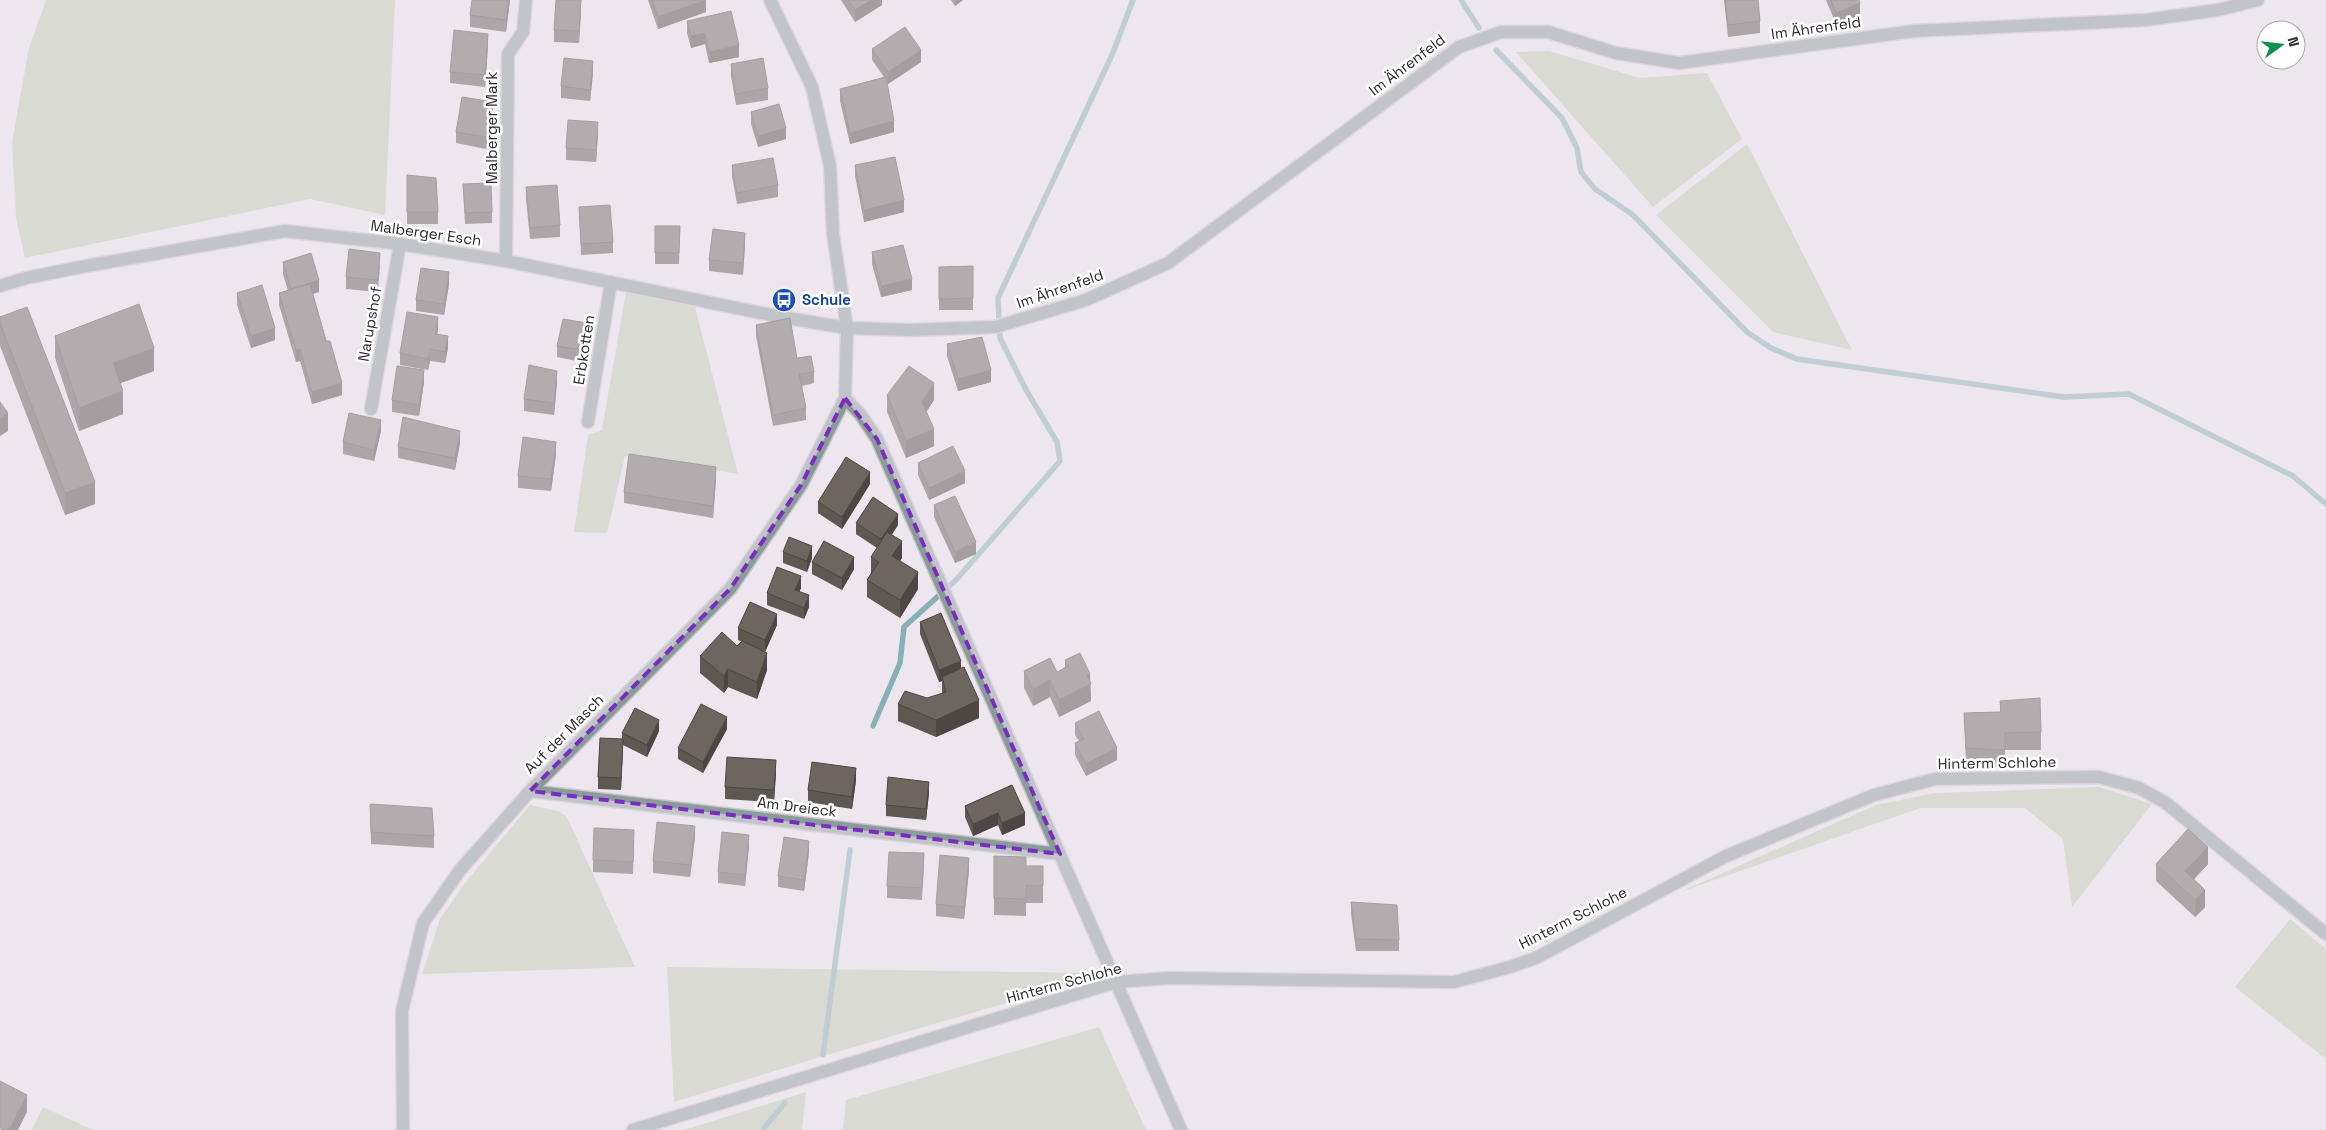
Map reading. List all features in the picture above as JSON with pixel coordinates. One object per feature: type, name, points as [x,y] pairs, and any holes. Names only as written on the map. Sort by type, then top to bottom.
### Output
[{"type":"street","name":"Malberger Mark","points":[[506,261],[508,54],[523,32],[526,0]]},
{"type":"street","points":[[770,0],[812,88],[830,166],[833,234],[847,328],[845,398],[861,415],[877,439],[1181,1130]]},
{"type":"street","name":"Im Ährenfeld","points":[[847,328],[910,330],[995,327],[1086,300],[1168,263],[1459,47],[1501,32],[1548,32],[1616,53],[1679,62],[1914,31],[2145,20],[2218,10],[2258,0]]},
{"type":"street","name":"Malberger Esch","points":[[0,286],[26,278],[86,266],[284,231],[400,244],[506,261],[781,317],[847,328]]},
{"type":"street","name":"Narupshof","points":[[371,409],[400,244]]},
{"type":"street","name":"Erbkotten","points":[[588,422],[611,282]]},
{"type":"street","name":"Auf der Masch","points":[[403,1130],[402,1011],[423,923],[460,870],[530,792],[730,589],[801,485],[845,398]]},
{"type":"street","name":"Hinterm Schlohe","points":[[633,1130],[1116,982],[1170,978],[1454,982],[1510,967],[1536,958],[1726,856],[1874,795],[1935,779],[2099,777],[2139,788],[2166,803],[2326,934]]},
{"type":"street","name":"Am Dreieck","points":[[530,792],[1060,854]]},
{"type":"highlighted area","points":[[845,398],[877,439],[1060,854],[530,791],[730,589],[801,485]]},
{"type":"green space","points":[[46,0],[395,0],[385,215],[310,199],[25,258],[16,218],[12,142],[29,48]]},
{"type":"green space","points":[[1549,51],[1640,78],[1707,73],[1742,139],[1653,207],[1516,52]]},
{"type":"green space","points":[[1747,144],[1852,350],[1773,332],[1656,215]]},
{"type":"green space","points":[[626,291],[695,307],[738,474],[625,456],[607,533],[574,532],[588,435],[602,430]]},
{"type":"green space","points":[[2099,787],[2152,804],[2072,907],[2063,839],[2025,808],[1920,808],[1680,892],[1876,805],[1935,793]]},
{"type":"green space","points":[[530,805],[558,811],[567,817],[635,967],[422,974],[440,919],[465,883]]},
{"type":"green space","points":[[2290,919],[2326,949],[2326,1059],[2235,987]]},
{"type":"green space","points":[[667,967],[1097,973],[1066,986],[830,1054],[674,1102]]},
{"type":"green space","points":[[1099,1027],[1146,1130],[843,1130],[846,1100]]},
{"type":"green space","points":[[806,1092],[802,1130],[684,1130]]},
{"type":"green space","points":[[43,1107],[93,1130],[32,1130]]},
{"type":"building","points":[[472,0],[509,0],[506,20],[470,15]]},
{"type":"building","points":[[556,0],[581,0],[579,31],[554,30]]},
{"type":"building","points":[[652,0],[706,0],[658,17]]},
{"type":"building","points":[[848,0],[871,0],[855,10]]},
{"type":"building","points":[[1725,0],[1758,0],[1760,21],[1728,25]]},
{"type":"building","points":[[1831,0],[1859,0],[1860,3],[1836,13]]},
{"type":"building","points":[[731,11],[739,45],[709,52],[705,33],[691,36],[687,21]]},
{"type":"building","points":[[905,27],[921,50],[888,72],[872,49]]},
{"type":"building","points":[[454,30],[488,34],[485,75],[450,72]]},
{"type":"building","points":[[564,58],[593,61],[590,90],[561,86]]},
{"type":"building","points":[[763,58],[768,88],[736,94],[731,64]]},
{"type":"building","points":[[886,77],[894,121],[850,133],[840,89]]},
{"type":"building","points":[[462,97],[493,102],[486,137],[456,132]]},
{"type":"building","points":[[779,104],[786,128],[758,136],[751,112]]},
{"type":"building","points":[[568,120],[598,122],[596,150],[566,148]]},
{"type":"building","points":[[895,157],[904,200],[864,210],[855,165]]},
{"type":"building","points":[[773,158],[778,185],[737,193],[732,165]]},
{"type":"building","points":[[407,175],[436,178],[438,212],[407,212]]},
{"type":"building","points":[[491,183],[492,212],[465,213],[463,184]]},
{"type":"building","points":[[557,185],[560,225],[530,228],[526,187]]},
{"type":"building","points":[[610,205],[613,242],[581,244],[579,207]]},
{"type":"building","points":[[655,226],[680,226],[679,253],[655,253]]},
{"type":"building","points":[[713,229],[745,233],[743,263],[709,260]]},
{"type":"building","points":[[903,245],[912,279],[881,286],[872,252]]},
{"type":"building","points":[[349,249],[380,253],[378,280],[346,277]]},
{"type":"building","points":[[311,253],[319,280],[291,289],[283,262]]},
{"type":"building","points":[[973,266],[973,298],[939,299],[939,267]]},
{"type":"building","points":[[421,268],[449,272],[444,304],[416,300]]},
{"type":"building","points":[[310,284],[326,341],[330,341],[342,383],[312,392],[300,349],[296,350],[279,293]]},
{"type":"building","points":[[262,285],[275,328],[251,336],[237,293]]},
{"type":"building","points":[[139,304],[154,348],[113,363],[123,391],[79,408],[55,336]]},
{"type":"building","points":[[27,307],[95,482],[65,493],[0,323],[0,317]]},
{"type":"building","points":[[407,312],[438,317],[435,334],[448,336],[445,352],[430,349],[428,359],[400,353]]},
{"type":"building","points":[[790,318],[797,358],[811,356],[814,372],[799,374],[806,408],[773,415],[756,325]]},
{"type":"building","points":[[563,319],[587,323],[582,350],[557,346]]},
{"type":"building","points":[[982,337],[991,370],[958,379],[947,344]]},
{"type":"building","points":[[529,365],[557,371],[554,403],[524,399]]},
{"type":"building","points":[[397,366],[424,370],[419,405],[392,400]]},
{"type":"building","points":[[909,366],[934,383],[922,402],[934,429],[906,441],[887,395]]},
{"type":"building","points":[[0,402],[8,413],[0,419]]},
{"type":"building","points":[[349,413],[381,420],[374,450],[343,442]]},
{"type":"building","points":[[403,417],[460,431],[455,458],[398,447]]},
{"type":"building","points":[[523,437],[556,442],[551,479],[518,476]]},
{"type":"building","points":[[953,446],[965,471],[929,488],[918,463]]},
{"type":"building","points":[[629,454],[716,467],[713,506],[624,492]]},
{"type":"building","points":[[846,457],[870,472],[842,517],[818,502]]},
{"type":"building","points":[[955,496],[976,542],[955,552],[934,505]]},
{"type":"building","points":[[873,497],[898,514],[881,539],[856,523]]},
{"type":"building","points":[[887,532],[902,541],[892,556],[918,572],[900,600],[867,580],[879,562],[871,557]]},
{"type":"building","points":[[789,537],[812,546],[807,561],[783,552]]},
{"type":"building","points":[[824,541],[854,557],[842,578],[812,562]]},
{"type":"building","points":[[777,567],[801,576],[795,590],[809,595],[804,608],[767,593]]},
{"type":"building","points":[[750,602],[777,614],[765,640],[738,628]]},
{"type":"building","points":[[941,613],[961,661],[939,670],[920,622]]},
{"type":"building","points":[[722,632],[737,646],[742,641],[767,653],[757,682],[728,669],[724,676],[700,656]]},
{"type":"building","points":[[1080,653],[1090,674],[1087,675],[1091,684],[1059,700],[1050,680],[1033,689],[1024,671],[1050,658],[1057,672],[1068,666],[1065,660]]},
{"type":"building","points":[[964,667],[979,700],[936,720],[898,704],[905,691],[927,698],[946,692],[942,677]]},
{"type":"building","points":[[2040,698],[2041,732],[2005,733],[2005,750],[1966,748],[1964,713],[2001,712],[2000,701]]},
{"type":"building","points":[[701,704],[727,717],[703,762],[678,748]]},
{"type":"building","points":[[635,708],[659,720],[647,745],[622,733]]},
{"type":"building","points":[[1099,711],[1117,748],[1086,764],[1075,743],[1084,739],[1075,723]]},
{"type":"building","points":[[600,738],[623,739],[621,778],[598,777]]},
{"type":"building","points":[[727,757],[776,760],[774,790],[725,787]]},
{"type":"building","points":[[812,762],[856,768],[852,797],[808,790]]},
{"type":"building","points":[[888,777],[929,782],[926,809],[886,805]]},
{"type":"building","points":[[1012,785],[1025,813],[1002,823],[998,813],[973,824],[965,806]]},
{"type":"building","points":[[370,804],[432,808],[434,836],[371,832]]},
{"type":"building","points":[[657,822],[695,826],[690,865],[653,861]]},
{"type":"building","points":[[594,828],[634,830],[633,862],[593,860]]},
{"type":"building","points":[[2188,829],[2208,847],[2185,871],[2205,890],[2195,900],[2156,864]]},
{"type":"building","points":[[722,832],[749,835],[745,875],[718,872]]},
{"type":"building","points":[[784,837],[809,841],[804,880],[778,876]]},
{"type":"building","points":[[889,852],[924,853],[922,888],[887,886]]},
{"type":"building","points":[[940,855],[969,858],[964,907],[936,904]]},
{"type":"building","points":[[994,856],[1026,857],[1026,866],[1043,866],[1043,886],[1026,885],[1026,899],[994,898]]},
{"type":"building","points":[[1351,902],[1397,905],[1399,940],[1356,939]]},
{"type":"building","points":[[0,1081],[27,1095],[9,1130],[0,1128]]},
{"type":"waterway","points":[[873,726],[900,663],[904,627],[956,580],[1060,461],[1057,442],[1025,388],[1000,338],[998,298],[1112,55],[1133,0]]},
{"type":"waterway","points":[[1461,0],[1479,28]]},
{"type":"waterway","points":[[1496,50],[1562,118],[1577,148],[1581,172],[1595,189],[1633,215],[1747,332],[1771,348],[1797,359],[2064,397],[2129,394],[2293,476],[2326,504]]},
{"type":"waterway","points":[[823,1055],[850,850]]},
{"type":"waterway","points":[[764,1128],[785,1103]]},
{"type":"place","name":"Schule","points":[[784,300]]}]
